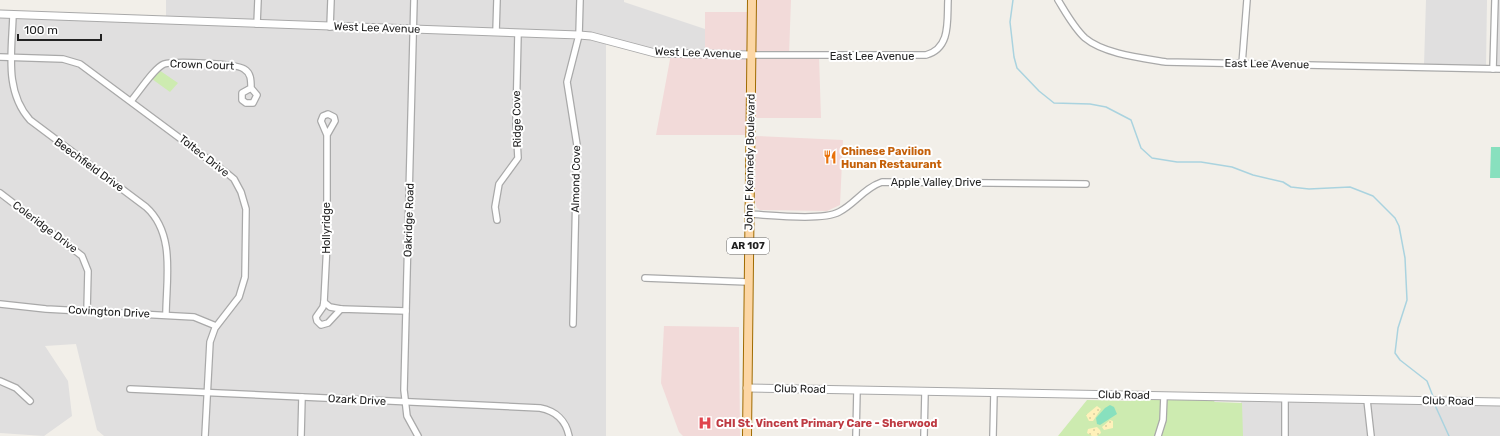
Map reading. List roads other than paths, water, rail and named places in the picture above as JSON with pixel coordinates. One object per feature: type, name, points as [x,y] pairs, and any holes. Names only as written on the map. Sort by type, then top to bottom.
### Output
[{"type":"main road","name":"AR 107","points":[[751,55],[752,0]]},
{"type":"main road","name":"John F Kennedy Boulevard","points":[[747,436],[751,55]]},
{"type":"street","points":[[257,24],[258,0]]},
{"type":"street","points":[[330,27],[331,0]]},
{"type":"street","name":"Oakridge Road","points":[[414,0],[405,402],[409,421],[418,436]]},
{"type":"street","points":[[496,32],[497,0]]},
{"type":"street","name":"Almond Cove","points":[[573,324],[577,145],[567,82],[579,35],[580,0]]},
{"type":"street","name":"East Lee Avenue","points":[[751,55],[926,56],[938,50],[946,37],[948,0]]},
{"type":"street","name":"East Lee Avenue","points":[[1058,0],[1081,34],[1092,43],[1103,48],[1166,62],[1500,69]]},
{"type":"street","points":[[1242,64],[1247,0]]},
{"type":"street","points":[[1493,69],[1495,0]]},
{"type":"street","name":"West Lee Avenue","points":[[0,14],[518,34],[579,35],[591,36],[655,53],[751,55]]},
{"type":"street","name":"Beechfield Drive","points":[[13,15],[11,75],[13,90],[19,106],[30,120],[146,208],[159,222],[167,245],[166,315]]},
{"type":"street","name":"Ridge Cove","points":[[497,220],[496,207],[498,184],[518,158],[516,122],[518,34]]},
{"type":"street","name":"Toltec Drive","points":[[0,57],[72,61],[86,68],[234,179],[241,192],[246,209],[244,282],[237,301],[216,326],[209,350],[205,436]]},
{"type":"street","name":"Crown Court","points":[[131,101],[160,66],[168,63],[212,64],[240,67],[250,75],[251,88]]},
{"type":"street","name":"Hollyridge","points":[[327,135],[327,243],[324,302],[323,307],[316,316],[317,321],[321,325],[328,323],[341,309]]},
{"type":"street","name":"Apple Valley Drive","points":[[749,214],[832,215],[849,206],[868,188],[882,182],[1086,184]]},
{"type":"street","name":"Coleridge Drive","points":[[0,193],[82,256],[88,271],[87,311]]},
{"type":"street","points":[[645,278],[748,282]]},
{"type":"street","points":[[324,302],[330,307],[341,309],[406,310]]},
{"type":"street","name":"Covington Drive","points":[[0,304],[46,309],[194,317],[216,326]]},
{"type":"street","points":[[0,381],[16,388],[30,401]]},
{"type":"street","name":"Club Road","points":[[747,388],[1500,402]]},
{"type":"street","name":"Ozark Drive","points":[[130,389],[546,409],[557,415],[563,421],[569,436]]},
{"type":"street","points":[[856,436],[857,390]]},
{"type":"street","points":[[924,436],[925,392]]},
{"type":"street","points":[[993,436],[994,393]]},
{"type":"street","points":[[1158,436],[1163,420],[1164,396]]},
{"type":"street","points":[[301,436],[302,397]]},
{"type":"street","points":[[1285,399],[1285,436]]},
{"type":"street","points":[[1367,400],[1371,436]]},
{"type":"waterway","points":[[1013,0],[1010,22],[1014,57],[1017,68],[1039,91],[1054,103],[1090,104],[1106,107],[1131,120],[1141,148],[1152,158],[1177,162],[1201,162],[1232,167],[1253,175],[1283,182],[1291,187],[1309,189],[1350,187],[1373,196],[1395,218],[1399,226],[1405,258],[1407,300],[1398,328],[1395,353],[1400,360],[1427,381],[1434,399]]},
{"type":"waterway","points":[[1434,403],[1449,436]]},
{"type":"place","name":"Chinese Pavilion Hunan Restaurant","points":[[830,157]]},
{"type":"place","name":"CHI St. Vincent Primary Care - Sherwood","points":[[705,423]]}]
